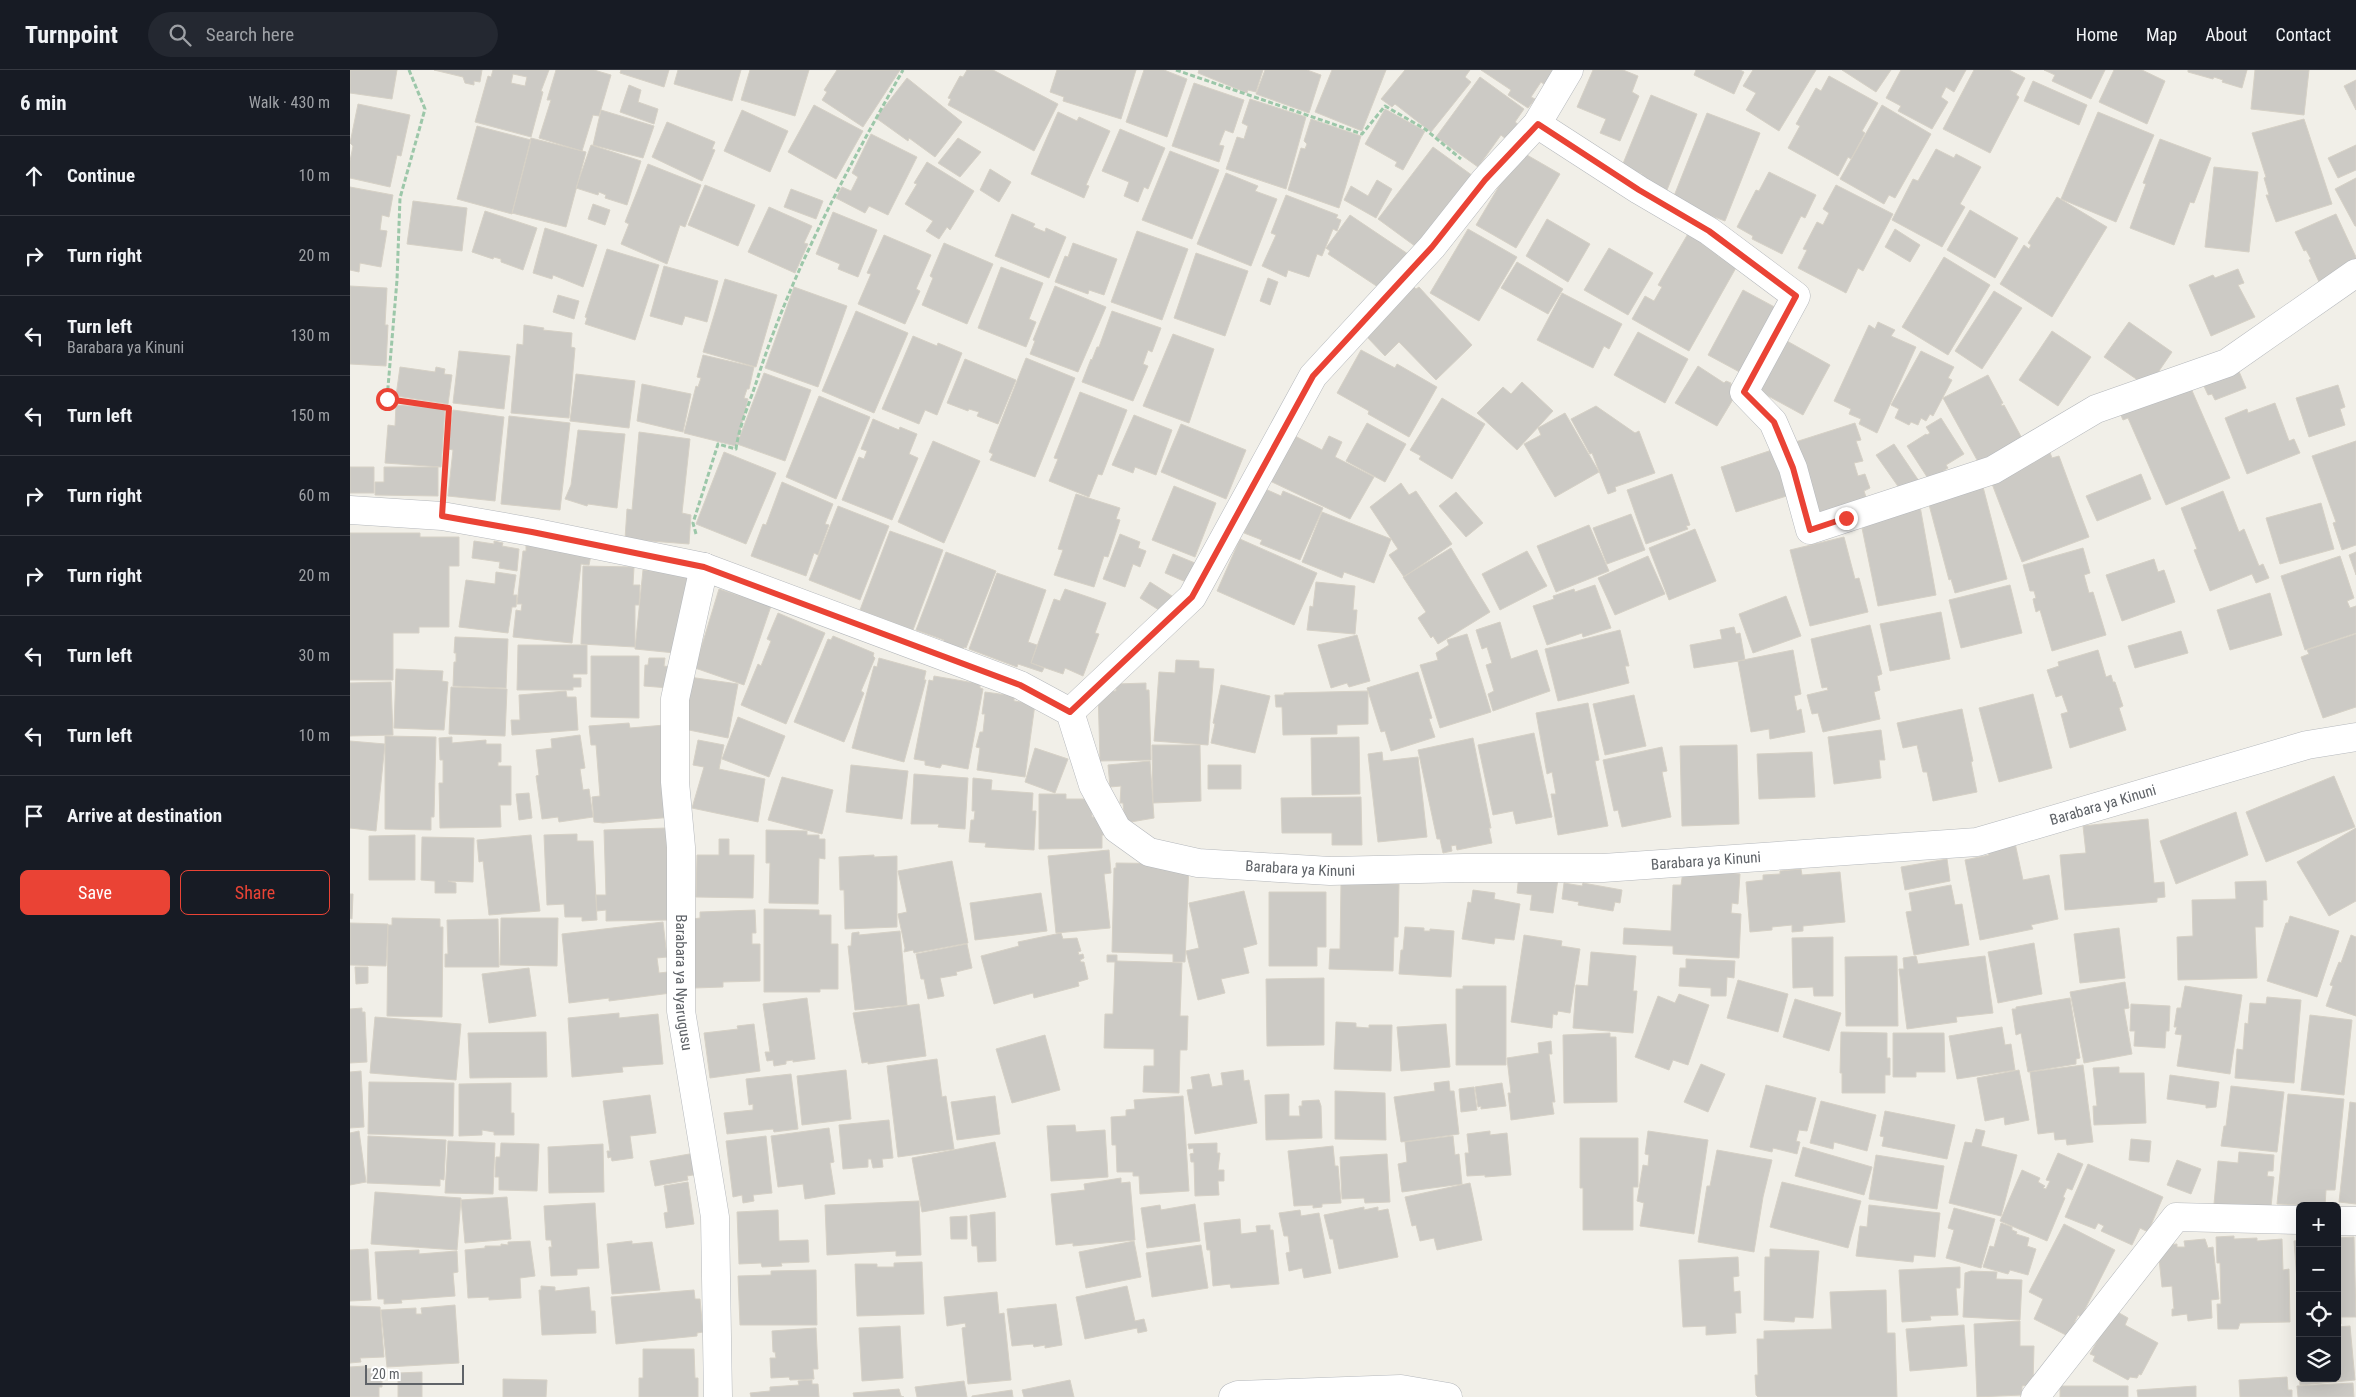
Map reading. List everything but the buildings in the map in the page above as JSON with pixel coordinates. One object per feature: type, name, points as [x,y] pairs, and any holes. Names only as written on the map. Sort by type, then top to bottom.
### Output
[{"type":"street","points":[[350,510],[442,516],[704,567],[1020,685],[1070,712],[1192,597],[1313,376],[1432,247],[1485,180],[1538,124],[1569,70]]},
{"type":"street","points":[[1538,124],[1639,190],[1709,231],[1796,296],[1744,392],[1774,422],[1793,468],[1810,530],[1993,470],[2096,409],[2227,363],[2356,273]]},
{"type":"street","name":"Barabara ya Nyarugusu","points":[[704,567],[675,699],[675,782],[682,847],[682,1011],[715,1217],[718,1397]]},
{"type":"street","name":"Barabara ya Kinuni","points":[[1070,712],[1093,785],[1117,829],[1149,852],[1198,863],[1330,872],[1464,868],[1603,868],[1977,842],[2308,745],[2356,737]]},
{"type":"street","points":[[2035,1397],[2176,1217],[2296,1220]]},
{"type":"street","points":[[2341,1221],[2356,1221]]},
{"type":"street","points":[[1233,1397],[1238,1395],[1401,1389],[1448,1397]]},
{"type":"path","points":[[410,70],[425,109],[400,198],[397,280],[387,399],[449,408],[442,516]]},
{"type":"path","points":[[704,567],[694,523],[718,444],[736,449],[768,345],[813,237],[866,134],[903,70]]},
{"type":"path","points":[[1176,70],[1362,134],[1385,106],[1425,130],[1485,180]]},
{"type":"route","points":[[387,399],[449,408],[442,516],[704,567],[1020,685],[1070,712],[1192,597],[1313,376],[1432,247],[1485,180],[1538,124],[1639,190],[1709,231],[1796,296],[1744,392],[1774,422],[1793,468],[1810,530],[1846,518]]}]
